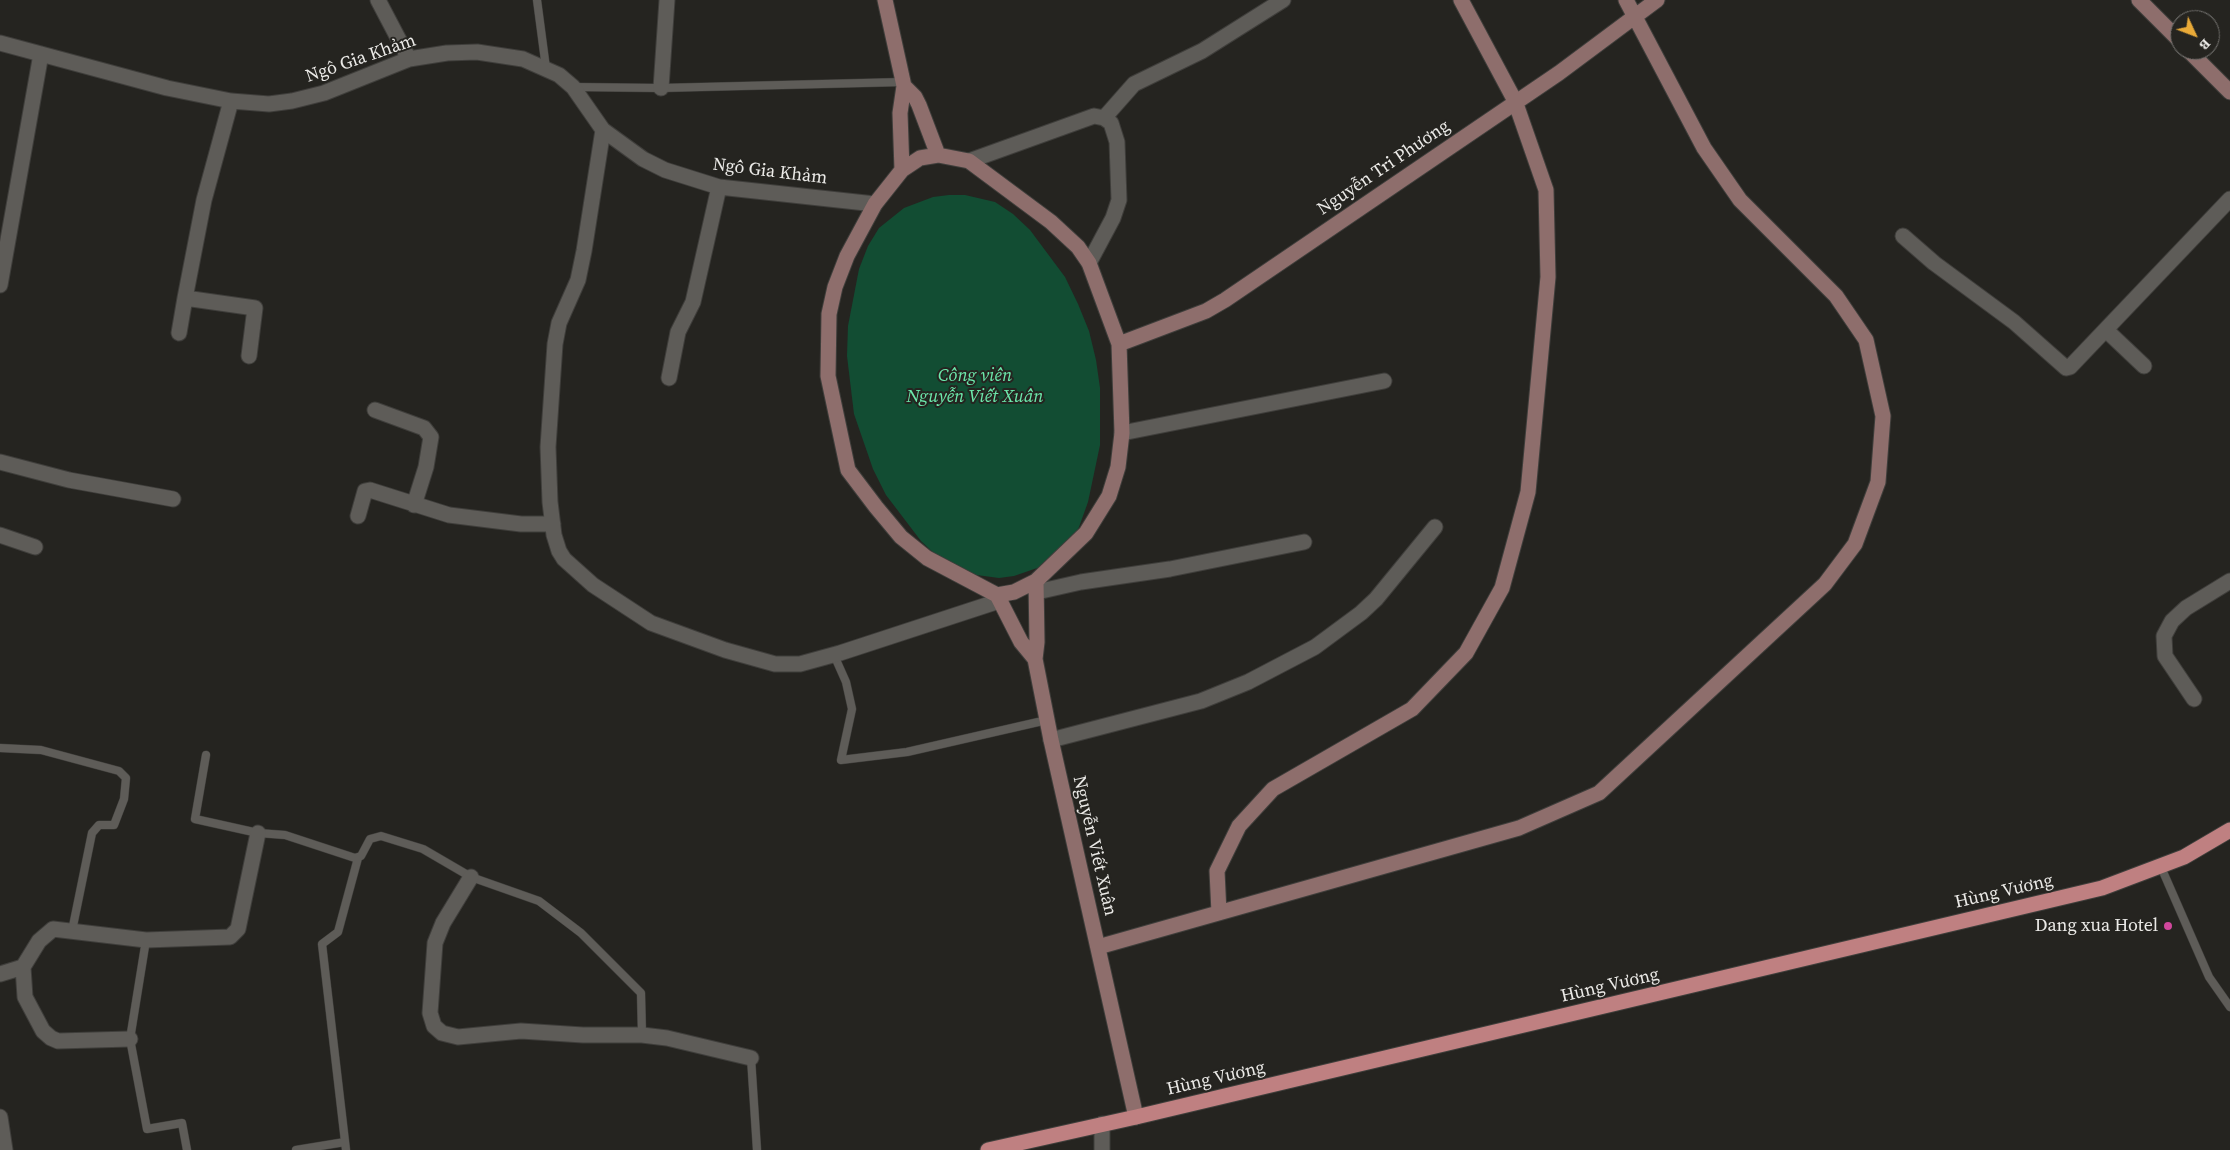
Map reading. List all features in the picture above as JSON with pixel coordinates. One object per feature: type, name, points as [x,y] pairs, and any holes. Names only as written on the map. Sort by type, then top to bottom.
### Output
[{"type":"main road","name":"Hùng Vương","points":[[988,1150],[1136,1117],[2102,888],[2184,857],[2230,830]]},
{"type":"street","points":[[378,0],[409,60]]},
{"type":"street","points":[[661,88],[667,0]]},
{"type":"street","points":[[885,0],[904,84],[900,108],[902,170]]},
{"type":"street","points":[[1104,118],[1134,84],[1202,51],[1283,0]]},
{"type":"street","points":[[1219,913],[1217,871],[1238,826],[1273,789],[1412,709],[1466,653],[1502,588],[1528,492],[1548,278],[1546,190],[1515,101],[1461,0]]},
{"type":"street","points":[[1098,947],[1519,828],[1598,793],[1824,584],[1855,544],[1878,482],[1883,416],[1866,340],[1836,296],[1740,200],[1704,148],[1626,0]]},
{"type":"street","name":"Nguyễn Tri Phương","points":[[1119,344],[1206,311],[1225,300],[1515,101],[1559,73],[1657,0]]},
{"type":"street","points":[[2139,0],[2170,32]]},
{"type":"street","name":"Ngô Gia Khảm","points":[[0,42],[167,88],[231,100],[269,104],[292,101],[324,93],[409,60],[446,53],[477,52],[523,58],[546,68],[573,86],[603,130],[643,159],[693,180],[719,187],[875,204]]},
{"type":"street","points":[[0,285],[41,54]]},
{"type":"street","points":[[2198,60],[2230,92]]},
{"type":"street","points":[[904,84],[915,97],[938,155]]},
{"type":"street","points":[[179,333],[204,200],[231,100]]},
{"type":"street","points":[[969,161],[1094,116],[1104,118],[1111,123],[1117,142],[1119,200],[1113,218],[1089,263]]},
{"type":"street","points":[[603,130],[578,280],[559,323],[555,344],[548,447],[553,524],[559,551],[574,570],[625,607],[651,623],[726,650],[776,664],[800,664],[834,655],[1036,586],[1081,582],[1170,569],[1304,542]]},
{"type":"street","points":[[1034,659],[1021,642],[998,598],[927,558],[901,537],[848,470],[828,376],[829,314],[836,286],[847,256],[875,204],[902,170],[920,158],[938,155],[969,161],[1051,222],[1078,247],[1089,263],[1119,344],[1122,433],[1118,467],[1109,496],[1086,533],[1036,586]]},
{"type":"street","points":[[669,378],[678,332],[693,302],[719,187]]},
{"type":"street","points":[[1903,236],[1950,275],[2014,322],[2066,368],[2070,367],[2106,330],[2230,199]]},
{"type":"street","points":[[185,298],[255,308],[249,356]]},
{"type":"street","points":[[2106,330],[2144,366]]},
{"type":"street","points":[[1122,433],[1384,381]]},
{"type":"street","points":[[375,410],[424,428],[431,437],[426,467],[414,505]]},
{"type":"street","points":[[0,462],[69,480],[173,499]]},
{"type":"street","points":[[358,516],[367,490],[449,515],[522,524],[553,524]]},
{"type":"street","points":[[1051,740],[1201,701],[1248,682],[1314,647],[1361,613],[1376,599],[1435,527]]},
{"type":"street","points":[[0,535],[35,547]]},
{"type":"street","points":[[2194,699],[2165,656],[2164,636],[2172,622],[2186,608],[2230,581]]},
{"type":"street","name":"Nguyễn Viết Xuân","points":[[1036,586],[1037,642],[1034,659],[1136,1117]]},
{"type":"street","points":[[0,974],[23,967],[46,934],[53,929],[146,940],[230,938],[238,929],[258,833]]},
{"type":"street","points":[[471,877],[443,923],[435,943],[430,1013],[434,1026],[442,1033],[458,1037],[520,1030],[582,1035],[642,1035],[667,1038],[751,1058]]},
{"type":"street","points":[[23,967],[25,997],[43,1031],[51,1038],[58,1041],[130,1039]]},
{"type":"street","points":[[0,1117],[5,1150]]},
{"type":"street","points":[[1102,1124],[1102,1150]]},
{"type":"lane","points":[[537,0],[546,68]]},
{"type":"lane","points":[[573,86],[661,88],[904,84]]},
{"type":"lane","points":[[834,655],[846,682],[852,709],[841,760],[907,752],[1047,720]]},
{"type":"lane","points":[[0,748],[41,750],[119,771],[126,778],[124,799],[114,825],[99,825],[92,833],[72,931]]},
{"type":"lane","points":[[206,755],[195,818],[258,833],[285,835],[358,858]]},
{"type":"lane","points":[[296,1150],[345,1146],[322,944],[338,932],[358,858],[370,839],[380,836],[423,849],[471,877],[539,901],[581,933],[641,993],[642,1035]]},
{"type":"lane","points":[[2161,867],[2209,977],[2230,1007]]},
{"type":"lane","points":[[146,940],[130,1039],[147,1129],[182,1123],[187,1150]]},
{"type":"lane","points":[[751,1058],[757,1150]]},
{"type":"green space","name":"Công viên Nguyễn Viết Xuân","points":[[965,195],[995,202],[1013,214],[1030,230],[1065,277],[1089,331],[1096,360],[1100,388],[1100,445],[1088,502],[1079,527],[1071,541],[1051,560],[1040,567],[1014,576],[999,578],[969,574],[939,558],[921,541],[886,495],[873,469],[854,414],[847,356],[848,326],[859,269],[868,246],[879,228],[904,208],[933,197]]},
{"type":"place","name":"Dang xua Hotel","points":[[2168,926]]}]
